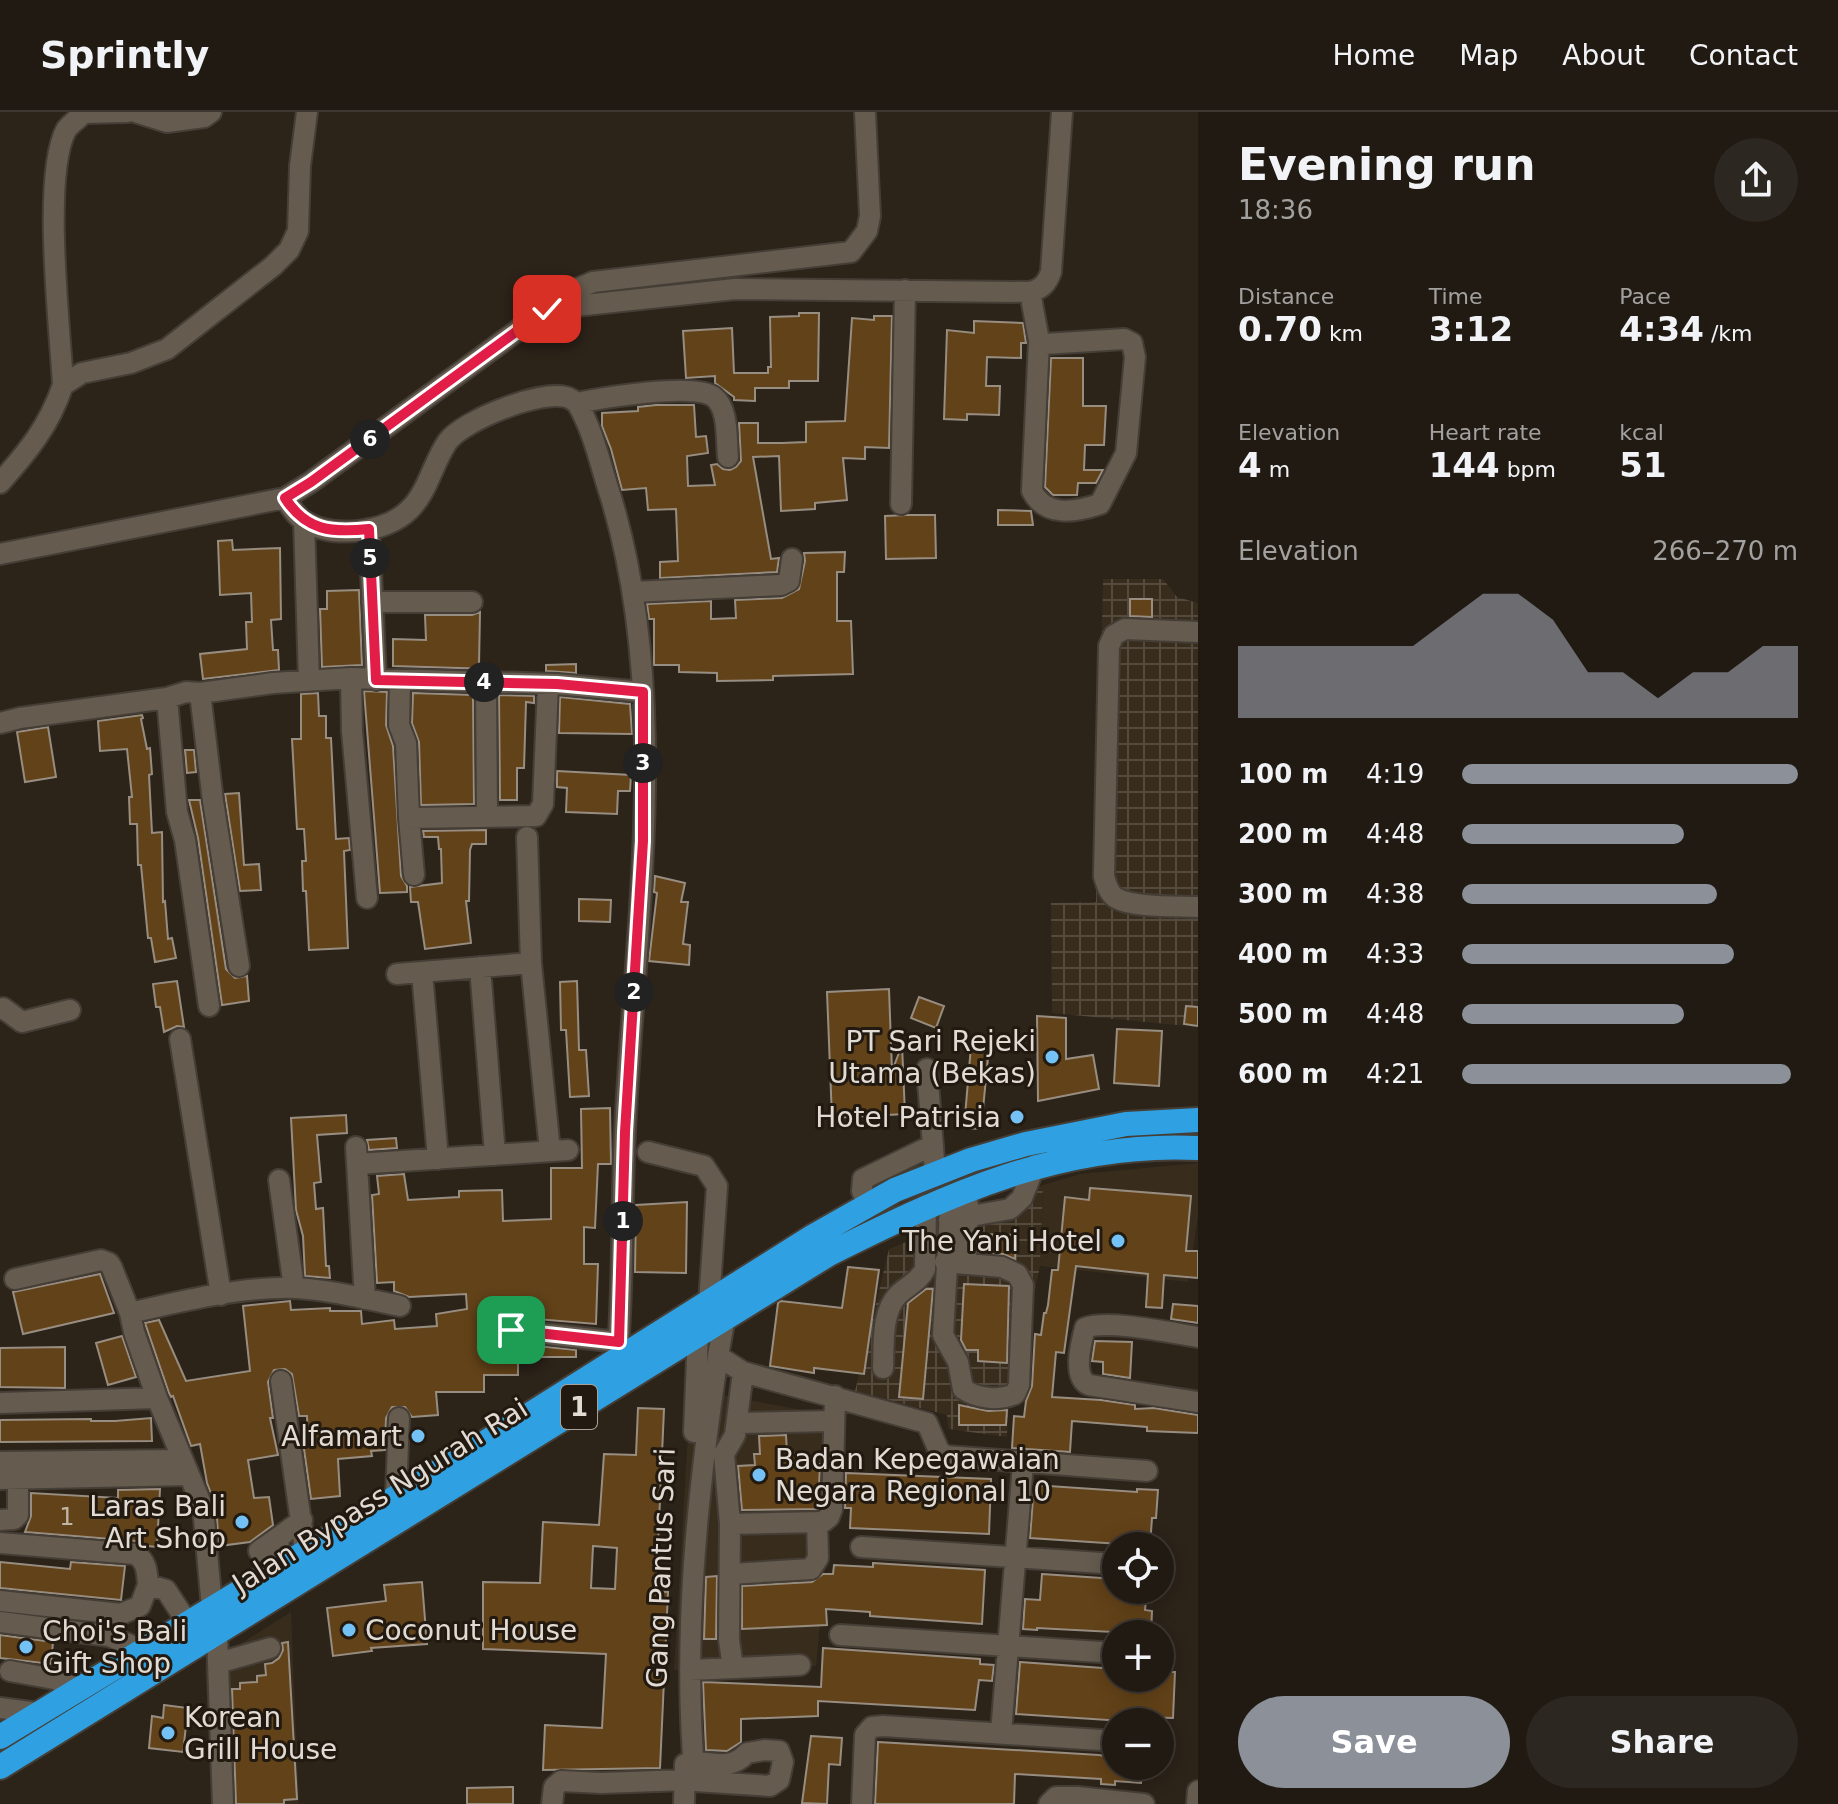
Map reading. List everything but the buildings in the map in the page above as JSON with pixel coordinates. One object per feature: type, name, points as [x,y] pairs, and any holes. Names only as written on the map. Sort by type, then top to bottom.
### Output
[{"type":"highway","name":"Jalan Bypass Ngurah Rai","points":[[0,1737],[212,1608],[268,1559],[305,1550],[396,1495],[459,1470],[698,1334],[717,1310],[812,1237],[895,1190],[935,1173],[1026,1144],[1126,1124],[1198,1120]]},
{"type":"highway","name":"Jalan Bypass Ngurah Rai","points":[[0,1767],[217,1634],[459,1470],[618,1351],[717,1310],[926,1205],[958,1206],[1035,1165],[1127,1150],[1198,1148]]},
{"type":"street","points":[[0,483],[34,444],[54,413],[63,385],[54,226],[57,163],[67,129],[84,113],[128,112]]},
{"type":"street","points":[[135,112],[167,122],[204,117],[211,112]]},
{"type":"street","points":[[63,385],[82,373],[131,363],[167,349],[289,250],[298,231],[300,166],[307,112]]},
{"type":"street","points":[[0,554],[285,498],[570,292],[593,282],[851,252],[867,231],[870,216],[865,112]]},
{"type":"street","points":[[547,309],[735,289],[1030,292],[1044,285],[1051,272],[1062,112]]},
{"type":"street","points":[[901,504],[905,290]]},
{"type":"street","points":[[1030,292],[1039,341],[1032,491],[1036,500],[1049,507],[1065,512],[1079,511],[1100,504],[1126,453],[1135,357],[1132,343],[1124,339],[1044,344],[1039,341]]},
{"type":"street","points":[[577,403],[617,396],[701,391],[714,397],[723,410],[728,457]]},
{"type":"street","points":[[285,498],[304,521],[331,529],[369,529],[391,522],[418,500],[450,438],[470,423],[527,401],[567,397],[577,403],[621,527],[633,592],[643,692],[643,841],[625,1132],[618,1351],[511,1330]]},
{"type":"street","points":[[304,521],[309,680]]},
{"type":"street","points":[[369,529],[376,680]]},
{"type":"street","points":[[633,592],[781,585],[789,581],[792,559]]},
{"type":"street","points":[[372,602],[472,602]]},
{"type":"street","points":[[1198,632],[1125,629],[1114,635],[1109,646],[1104,876],[1115,898],[1133,903],[1198,907]]},
{"type":"street","points":[[0,723],[167,698],[186,692],[309,680],[351,678],[548,684],[643,692]]},
{"type":"street","points":[[351,678],[352,731],[367,898]]},
{"type":"street","points":[[400,680],[399,725],[406,743],[414,875]]},
{"type":"street","points":[[486,682],[487,817]]},
{"type":"street","points":[[409,818],[536,816],[543,804],[548,684]]},
{"type":"street","points":[[200,693],[213,801],[239,966]]},
{"type":"street","points":[[167,698],[178,816],[185,840],[209,1006]]},
{"type":"street","points":[[365,1299],[356,1155],[438,1159],[559,1150],[531,963],[527,837]]},
{"type":"street","points":[[397,974],[531,963]]},
{"type":"street","points":[[480,967],[495,1155]]},
{"type":"street","points":[[422,972],[438,1159]]},
{"type":"street","points":[[0,1009],[22,1022],[70,1010]]},
{"type":"street","points":[[180,1039],[221,1295]]},
{"type":"street","points":[[927,1069],[935,1173]]},
{"type":"street","points":[[869,1205],[862,1191],[863,1179],[933,1145]]},
{"type":"street","points":[[552,1804],[554,1787],[561,1781],[602,1783],[690,1771],[690,1631],[699,1513],[718,1356],[717,1186],[704,1166],[648,1152]]},
{"type":"street","points":[[279,1180],[294,1288]]},
{"type":"street","points":[[883,1368],[889,1310],[894,1299],[920,1278],[925,1269],[926,1205]]},
{"type":"street","points":[[956,1263],[1002,1267],[1017,1274],[1023,1285],[1019,1385],[1015,1394],[1006,1398],[986,1398],[963,1389],[958,1362],[943,1335],[956,1263],[958,1206]]},
{"type":"street","points":[[15,1279],[105,1260],[112,1268],[157,1398],[203,1508],[212,1608]]},
{"type":"street","points":[[130,1313],[221,1295],[294,1288],[400,1306]]},
{"type":"street","points":[[1198,1337],[1119,1326],[1090,1326],[1085,1328],[1079,1376],[1089,1385],[1198,1402]]},
{"type":"street","name":"Gang Pantus Sari","points":[[684,1804],[690,1771],[682,1611],[698,1334]]},
{"type":"street","points":[[718,1356],[743,1372],[927,1423],[939,1451],[946,1456],[1147,1471]]},
{"type":"street","points":[[733,1668],[729,1640],[730,1524],[724,1454],[735,1435],[743,1372]]},
{"type":"street","points":[[281,1381],[305,1550]]},
{"type":"street","points":[[730,1524],[823,1522],[829,1517],[832,1509],[835,1396]]},
{"type":"street","points":[[0,1403],[157,1398]]},
{"type":"street","points":[[396,1495],[399,1418]]},
{"type":"street","points":[[737,1423],[832,1421]]},
{"type":"street","points":[[0,1462],[185,1468]]},
{"type":"street","points":[[1001,1733],[1023,1464]]},
{"type":"street","points":[[0,1520],[14,1519],[18,1515],[9,1479],[185,1468]]},
{"type":"street","points":[[268,1559],[279,1537],[302,1520]]},
{"type":"street","points":[[730,1574],[811,1569],[818,1558],[817,1522]]},
{"type":"street","points":[[0,1543],[135,1554],[142,1558],[148,1585],[140,1606],[121,1614],[0,1601]]},
{"type":"street","points":[[861,1547],[1102,1563]]},
{"type":"street","points":[[148,1585],[166,1590],[187,1622]]},
{"type":"street","points":[[0,1622],[109,1636],[142,1650]]},
{"type":"street","points":[[217,1634],[223,1804]]},
{"type":"street","points":[[840,1635],[1102,1652]]},
{"type":"street","points":[[218,1663],[270,1648]]},
{"type":"street","points":[[690,1670],[800,1665]]},
{"type":"street","points":[[10,1671],[54,1679],[79,1689]]},
{"type":"street","points":[[0,1708],[38,1713]]},
{"type":"street","points":[[862,1804],[865,1735],[872,1727],[1102,1740]]},
{"type":"street","points":[[1197,1804],[1198,1791]]},
{"type":"street","points":[[1049,1804],[1056,1797],[1077,1797],[1144,1804]]},
{"type":"shaded area","points":[[1103,579],[1163,579],[1177,597],[1198,603],[1198,1027],[1052,1013],[1051,903],[1096,902]]},
{"type":"shaded area","name":"The Yani Hotel","points":[[1198,1163],[1198,1216],[1188,1282],[1040,1266],[1043,1185],[1080,1174]]},
{"type":"shaded area","points":[[1043,1185],[1040,1266],[1008,1414],[1007,1437],[948,1429],[947,1415],[855,1391],[889,1249]]},
{"type":"shaded area","name":"Badan Kepegawaian Negara Regional 10","points":[[701,1391],[839,1417],[816,1666],[674,1670],[690,1400]]},
{"type":"shaded area","points":[[291,1612],[299,1804],[213,1804],[205,1666]]},
{"type":"place","name":"PT Sari Rejeki Utama (Bekas)","points":[[1052,1057]]},
{"type":"place","name":"Hotel Patrisia","points":[[1017,1117]]},
{"type":"place","name":"The Yani Hotel","points":[[1118,1241]]},
{"type":"place","name":"Alfamart","points":[[418,1436]]},
{"type":"place","name":"Badan Kepegawaian Negara Regional 10","points":[[759,1475]]},
{"type":"place","name":"Laras Bali Art Shop","points":[[242,1522]]},
{"type":"place","name":"Coconut House","points":[[349,1630]]},
{"type":"place","name":"Choi's Bali Gift Shop","points":[[26,1647]]},
{"type":"place","name":"Korean Grill House","points":[[168,1733]]},
{"type":"route","points":[[511,1330],[619,1342],[625,1132],[643,841],[643,692],[557,684],[376,680],[369,529],[348,531],[316,526],[304,521],[285,498],[547,309]]}]
